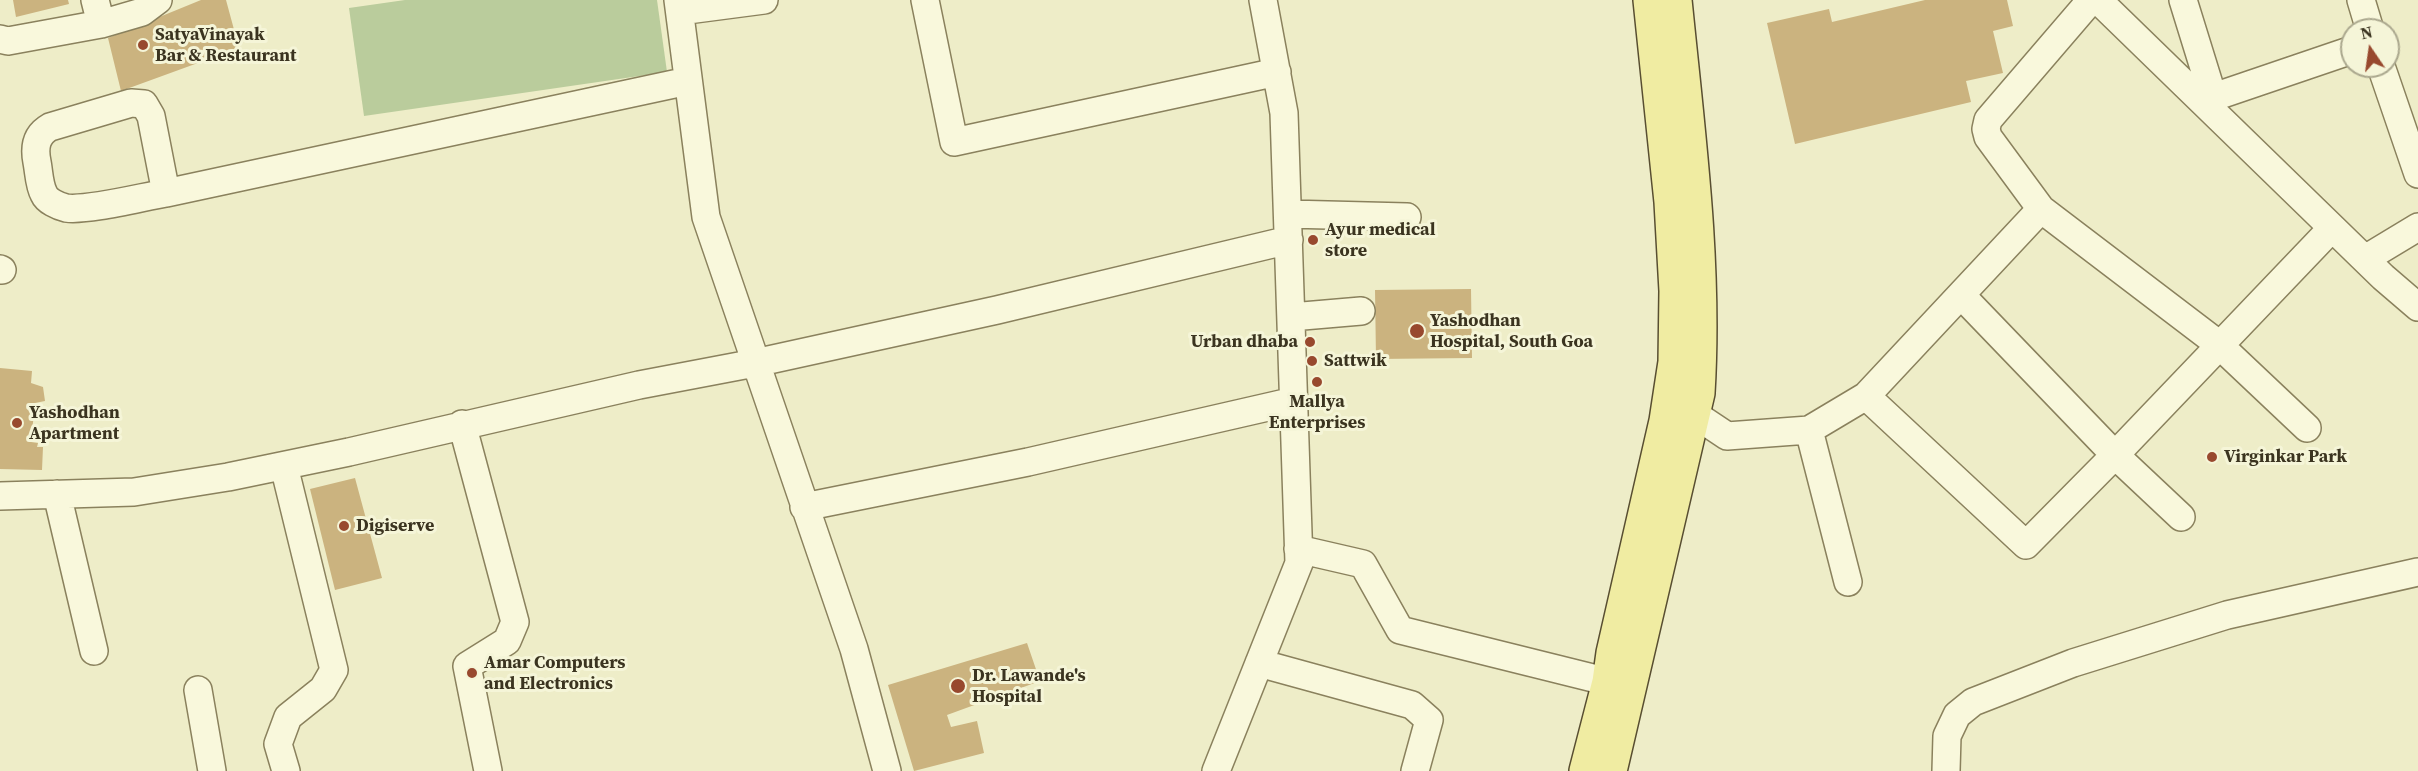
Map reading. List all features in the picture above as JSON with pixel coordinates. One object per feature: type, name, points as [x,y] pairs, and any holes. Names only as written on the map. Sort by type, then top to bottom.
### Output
[{"type":"main road","points":[[1586,771],[1609,682],[1613,653],[1666,421],[1675,362],[1676,291],[1671,202],[1650,0]]},
{"type":"main road","points":[[1610,771],[1698,393],[1701,341],[1697,217],[1675,0]]},
{"type":"street","points":[[0,39],[8,41],[98,12],[142,12],[158,0]]},
{"type":"street","points":[[764,0],[679,5],[706,216],[854,649],[886,771]]},
{"type":"street","points":[[925,0],[954,142],[1277,72]]},
{"type":"street","points":[[1216,771],[1299,563],[1284,113],[1263,0]]},
{"type":"street","points":[[2091,0],[1988,120],[1986,129],[1988,137],[2042,209],[2220,346],[2307,428]]},
{"type":"street","points":[[2098,0],[2207,99],[2332,228],[2418,308]]},
{"type":"street","points":[[2183,0],[2207,99]]},
{"type":"street","points":[[2361,0],[2366,18]]},
{"type":"street","points":[[2207,99],[2340,54]]},
{"type":"street","points":[[2387,78],[2409,123],[2418,174]]},
{"type":"street","points":[[166,193],[151,116],[144,104],[131,103],[50,127],[41,132],[37,141],[36,153],[44,194],[50,201],[66,208],[83,207],[166,193],[688,81]]},
{"type":"street","points":[[1694,414],[1727,436],[1809,430],[1866,396],[2042,209]]},
{"type":"street","points":[[1288,214],[1407,218]]},
{"type":"street","points":[[2365,259],[2418,227]]},
{"type":"street","points":[[1866,396],[2026,545],[2332,228]]},
{"type":"street","points":[[0,495],[134,492],[284,466],[639,385],[755,363],[997,310],[1288,240]]},
{"type":"street","points":[[1961,295],[2115,455],[2181,517]]},
{"type":"street","points":[[1291,317],[1360,311]]},
{"type":"street","points":[[804,507],[1028,462],[1294,401]]},
{"type":"street","points":[[462,424],[515,622],[507,641],[467,666],[488,771]]},
{"type":"street","points":[[1809,430],[1848,582]]},
{"type":"street","points":[[284,466],[334,670],[323,688],[288,717],[278,744],[286,771]]},
{"type":"street","points":[[57,494],[94,651]]},
{"type":"street","points":[[1298,549],[1363,564],[1400,630],[1609,682]]},
{"type":"street","points":[[1946,771],[1947,736],[1957,715],[1973,702],[2073,663],[2227,615],[2418,572]]},
{"type":"street","points":[[1259,663],[1412,705],[1429,720],[1415,771]]},
{"type":"street","points":[[198,690],[212,771]]},
{"type":"green space","points":[[405,0],[657,0],[667,72],[364,116],[349,8]]},
{"type":"building","points":[[13,0],[68,0],[69,4],[16,17]]},
{"type":"building","points":[[201,0],[226,0],[239,48],[121,91],[108,38]]},
{"type":"building","points":[[1925,0],[2007,0],[2013,26],[1993,31],[2003,73],[1966,81],[1971,102],[1795,144],[1767,23],[1829,9],[1832,22]]},
{"type":"building","points":[[1471,289],[1472,358],[1376,359],[1375,290]]},
{"type":"building","name":"Yashodhan Apartment","points":[[0,368],[32,371],[31,383],[43,387],[45,401],[35,403],[31,442],[38,443],[37,447],[43,447],[42,470],[0,469]]},
{"type":"building","points":[[355,478],[382,578],[335,590],[310,489]]},
{"type":"building","points":[[1027,643],[1040,681],[947,715],[951,727],[977,721],[984,753],[914,771],[888,685]]},
{"type":"place","name":"SatyaVinayak Bar & Restaurant","points":[[143,45]]},
{"type":"place","name":"Ayur medical store","points":[[1313,240]]},
{"type":"place","name":"Yashodhan Hospital, South Goa","points":[[1417,331]]},
{"type":"place","name":"Urban dhaba","points":[[1310,342]]},
{"type":"place","name":"Sattwik","points":[[1312,361]]},
{"type":"place","name":"Mallya Enterprises","points":[[1317,382]]},
{"type":"place","name":"Yashodhan Apartment","points":[[17,423]]},
{"type":"place","name":"Virginkar Park","points":[[2212,457]]},
{"type":"place","name":"Digiserve","points":[[344,526]]},
{"type":"place","name":"Amar Computers and Electronics","points":[[472,673]]},
{"type":"place","name":"Dr. Lawande's Hospital","points":[[958,686]]}]
